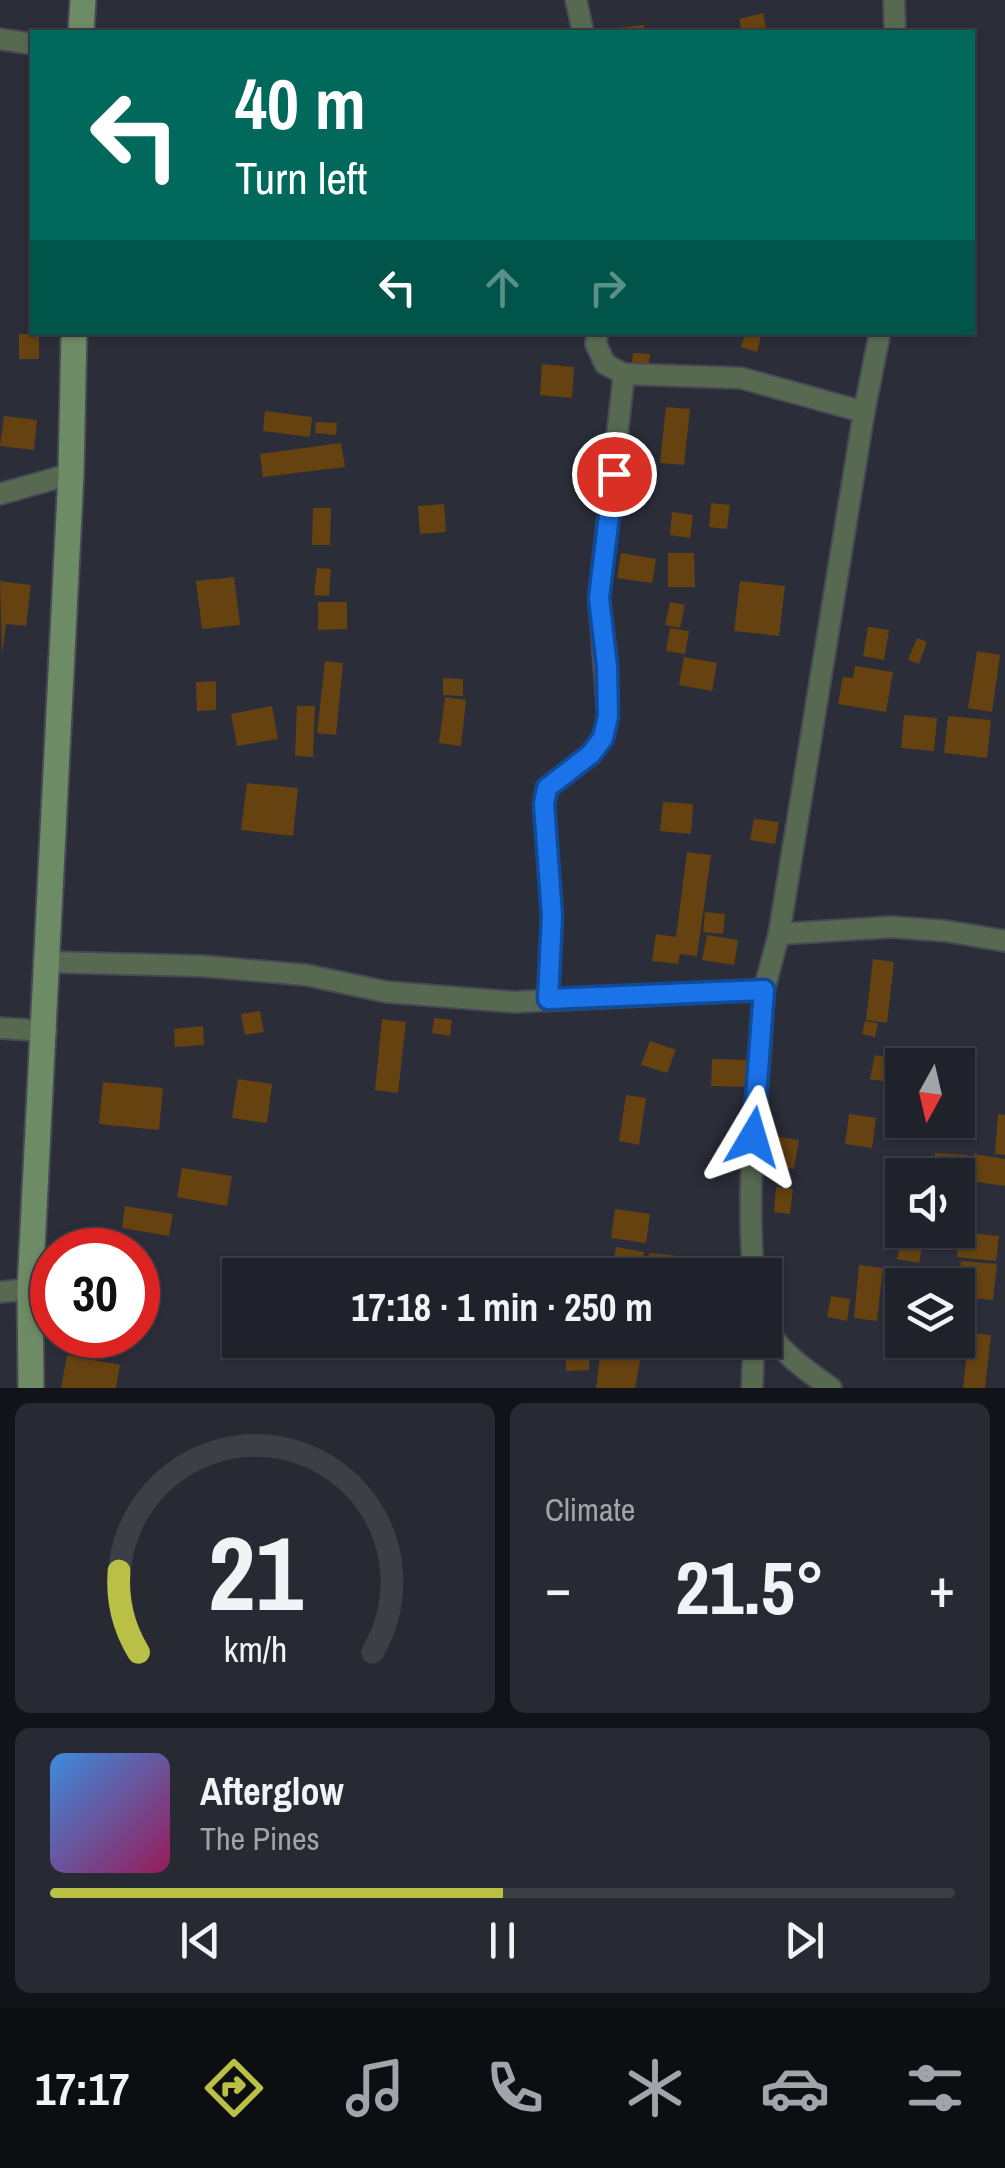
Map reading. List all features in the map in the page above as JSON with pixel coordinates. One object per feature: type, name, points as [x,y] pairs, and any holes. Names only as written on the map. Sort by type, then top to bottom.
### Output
[{"type":"main road","points":[[81,30],[83,0]]},
{"type":"main road","points":[[34,1228],[72,474],[74,335]]},
{"type":"main road","points":[[31,1358],[32,1388]]},
{"type":"street","points":[[576,0],[583,30]]},
{"type":"street","points":[[894,0],[895,30]]},
{"type":"street","points":[[0,40],[30,44]]},
{"type":"street","points":[[597,335],[596,344],[605,364],[624,374],[741,378],[864,412]]},
{"type":"street","points":[[752,1258],[753,1137],[764,990],[779,934],[879,335]]},
{"type":"street","points":[[548,999],[552,916],[544,804],[547,788],[591,754],[603,738],[608,716],[599,598],[624,374]]},
{"type":"street","points":[[0,494],[72,474]]},
{"type":"street","points":[[779,934],[892,928],[946,930],[1005,941]]},
{"type":"street","points":[[49,962],[202,966],[306,976],[388,992],[514,1002],[764,990]]},
{"type":"street","points":[[0,1028],[46,1031]]},
{"type":"street","points":[[0,1292],[30,1289]]},
{"type":"street","points":[[782,1349],[831,1388]]},
{"type":"street","points":[[752,1388],[753,1358]]},
{"type":"building","points":[[763,13],[767,30],[742,30],[739,19]]},
{"type":"building","points":[[644,25],[645,30],[607,30]]},
{"type":"building","points":[[19,334],[39,335],[39,359],[19,359]]},
{"type":"building","points":[[745,335],[761,335],[757,352],[741,347]]},
{"type":"building","points":[[633,353],[650,354],[648,372],[631,370]]},
{"type":"building","points":[[542,364],[574,367],[572,398],[540,395]]},
{"type":"building","points":[[666,407],[690,409],[684,465],[660,463]]},
{"type":"building","points":[[265,411],[312,417],[310,437],[263,431]]},
{"type":"building","points":[[4,416],[37,420],[34,450],[0,446]]},
{"type":"building","points":[[316,422],[337,423],[336,435],[315,433]]},
{"type":"building","points":[[341,443],[345,467],[263,477],[260,454]]},
{"type":"building","points":[[711,503],[730,505],[727,529],[709,527]]},
{"type":"building","points":[[444,504],[446,532],[420,534],[418,506]]},
{"type":"building","points":[[313,508],[331,508],[330,545],[312,545]]},
{"type":"building","points":[[672,512],[693,515],[690,538],[670,535]]},
{"type":"building","points":[[621,553],[656,559],[652,583],[617,578]]},
{"type":"building","points":[[668,553],[694,553],[695,587],[668,587]]},
{"type":"building","points":[[317,568],[331,569],[329,596],[314,595]]},
{"type":"building","points":[[234,577],[240,625],[202,629],[196,581]]},
{"type":"building","points":[[0,581],[31,585],[26,626],[6,624],[2,655]]},
{"type":"building","points":[[740,581],[785,586],[779,636],[734,631]]},
{"type":"building","points":[[318,602],[347,602],[347,629],[318,630]]},
{"type":"building","points":[[670,602],[685,605],[680,628],[665,625]]},
{"type":"building","points":[[868,627],[889,630],[884,660],[863,656]]},
{"type":"building","points":[[670,628],[689,631],[685,654],[666,651]]},
{"type":"building","points":[[917,638],[927,642],[919,664],[908,660]]},
{"type":"building","points":[[977,651],[1000,655],[992,712],[968,708]]},
{"type":"building","points":[[684,657],[717,663],[712,691],[679,685]]},
{"type":"building","points":[[325,661],[343,663],[336,735],[317,733]]},
{"type":"building","points":[[855,666],[893,672],[886,712],[838,704],[843,677],[853,678]]},
{"type":"building","points":[[443,678],[463,679],[463,696],[443,695]]},
{"type":"building","points":[[216,681],[216,710],[197,711],[196,682]]},
{"type":"building","points":[[445,697],[466,700],[461,746],[439,743]]},
{"type":"building","points":[[272,706],[278,739],[237,746],[231,714]]},
{"type":"building","points":[[297,706],[315,706],[313,757],[295,756]]},
{"type":"building","points":[[904,715],[937,718],[934,751],[901,748]]},
{"type":"building","points":[[948,716],[991,720],[987,758],[944,753]]},
{"type":"building","points":[[247,783],[298,788],[293,836],[241,830]]},
{"type":"building","points":[[663,802],[693,804],[691,834],[660,831]]},
{"type":"building","points":[[754,819],[779,822],[775,844],[750,840]]},
{"type":"building","points":[[687,852],[711,855],[697,956],[680,954],[678,964],[652,961],[656,934],[676,937]]},
{"type":"building","points":[[705,912],[725,914],[723,934],[703,932]]},
{"type":"building","points":[[707,935],[738,940],[734,965],[702,960]]},
{"type":"building","points":[[873,959],[894,962],[887,1023],[866,1020]]},
{"type":"building","points":[[260,1011],[264,1032],[245,1035],[241,1014]]},
{"type":"building","points":[[434,1018],[452,1020],[450,1036],[432,1033]]},
{"type":"building","points":[[382,1019],[406,1022],[398,1093],[375,1090]]},
{"type":"building","points":[[865,1021],[878,1023],[875,1037],[862,1034]]},
{"type":"building","points":[[203,1026],[204,1045],[175,1047],[174,1029]]},
{"type":"building","points":[[650,1041],[676,1050],[667,1073],[641,1065]]},
{"type":"building","points":[[875,1055],[885,1057],[885,1082],[870,1079]]},
{"type":"building","points":[[712,1059],[751,1060],[750,1087],[711,1086]]},
{"type":"building","points":[[238,1079],[272,1084],[267,1123],[232,1118]]},
{"type":"building","points":[[103,1082],[163,1088],[159,1130],[99,1124]]},
{"type":"building","points":[[626,1095],[646,1098],[639,1145],[619,1141]]},
{"type":"building","points":[[849,1114],[876,1118],[872,1148],[845,1144]]},
{"type":"building","points":[[998,1114],[1005,1115],[1005,1155],[995,1154]]},
{"type":"building","points":[[775,1136],[799,1140],[794,1169],[771,1165]]},
{"type":"building","points":[[935,1153],[967,1155],[967,1158],[935,1158]]},
{"type":"building","points":[[974,1154],[1005,1159],[1005,1186],[975,1182]]},
{"type":"building","points":[[182,1168],[232,1176],[227,1206],[177,1197]]},
{"type":"building","points":[[776,1187],[793,1189],[790,1214],[774,1212]]},
{"type":"building","points":[[125,1206],[173,1214],[169,1236],[160,1234],[160,1228],[122,1228]]},
{"type":"building","points":[[615,1209],[650,1214],[646,1243],[611,1238]]},
{"type":"building","points":[[975,1234],[999,1236],[996,1261],[957,1257],[958,1248],[975,1248]]},
{"type":"building","points":[[616,1247],[644,1252],[643,1258],[614,1258]]},
{"type":"building","points":[[899,1248],[922,1248],[919,1263],[897,1259]]},
{"type":"building","points":[[649,1253],[689,1257],[689,1258],[649,1258]]},
{"type":"building","points":[[961,1261],[997,1264],[993,1300],[975,1298],[975,1268],[960,1268]]},
{"type":"building","points":[[859,1265],[883,1268],[877,1321],[854,1318]]},
{"type":"building","points":[[831,1296],[850,1299],[847,1321],[827,1317]]},
{"type":"building","points":[[975,1334],[991,1335],[985,1388],[963,1388],[966,1358],[975,1358]]},
{"type":"building","points":[[66,1358],[120,1365],[116,1388],[61,1388]]},
{"type":"building","points":[[566,1358],[589,1358],[589,1370],[566,1371]]},
{"type":"building","points":[[600,1358],[641,1358],[635,1388],[596,1388]]},
{"type":"route","points":[[614,474],[599,598],[608,716],[603,738],[591,754],[547,788],[544,804],[552,916],[548,999],[764,990],[753,1137]]}]
